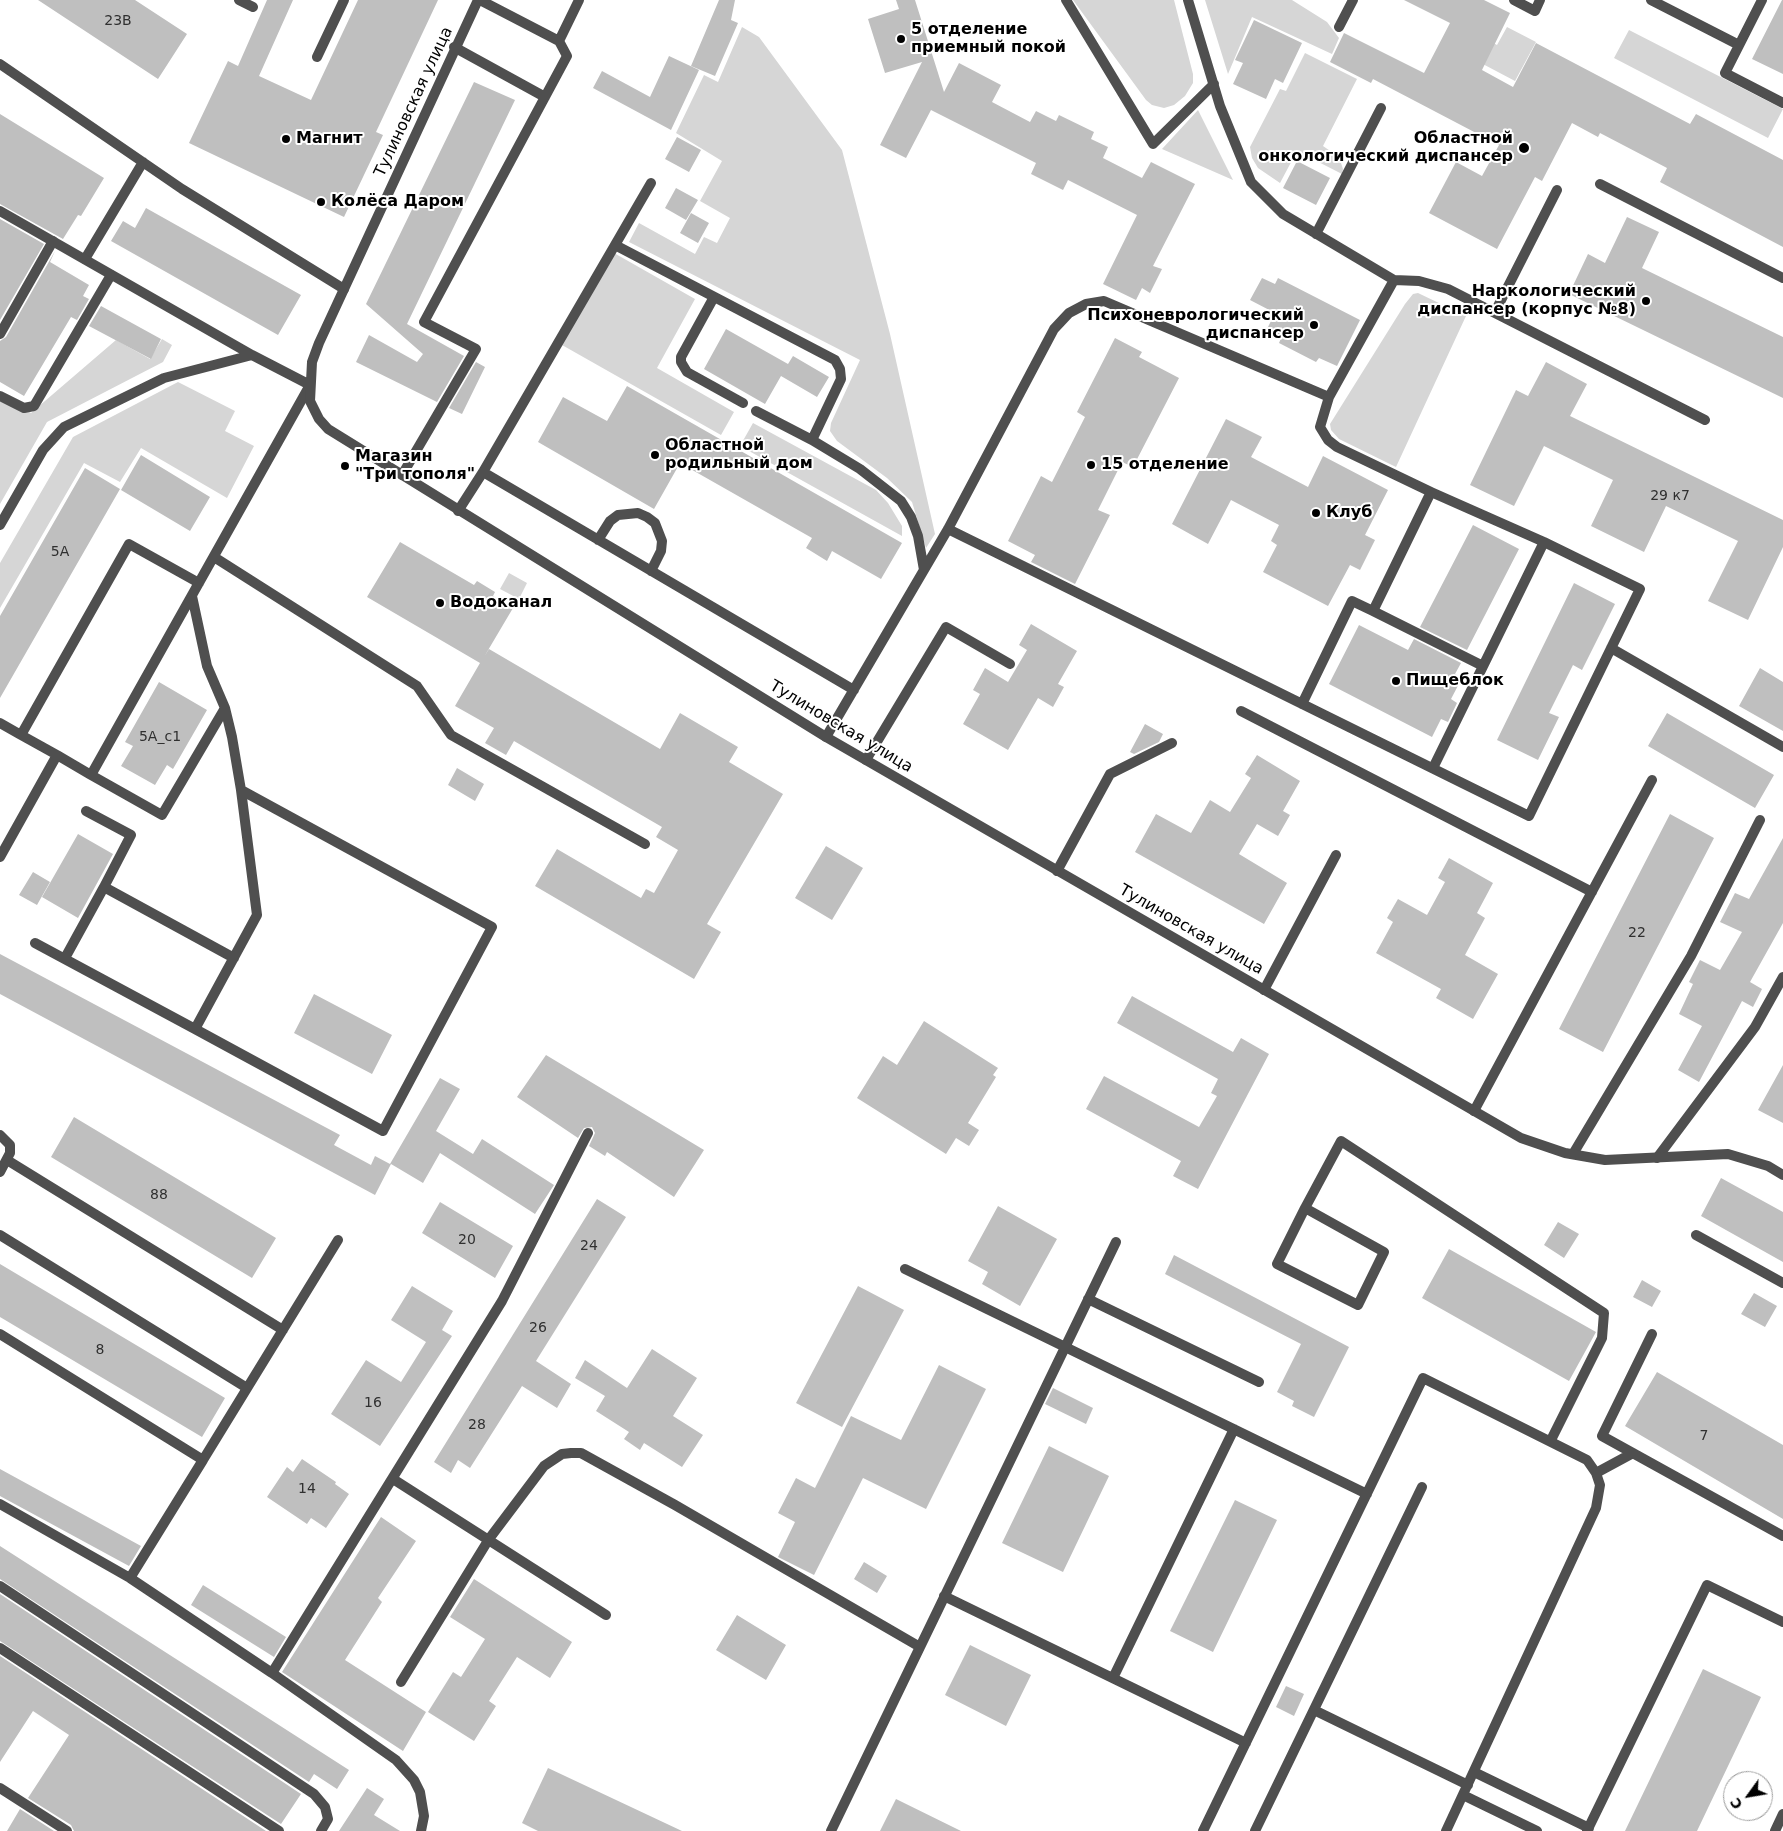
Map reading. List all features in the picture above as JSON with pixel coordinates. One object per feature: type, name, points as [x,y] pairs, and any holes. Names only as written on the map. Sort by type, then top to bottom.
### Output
[{"type":"street","points":[[239,0],[253,7]]},
{"type":"street","points":[[317,57],[344,0]]},
{"type":"street","points":[[402,475],[476,350],[424,322],[567,56],[559,41],[479,0]]},
{"type":"street","name":"Тулиновская улица","points":[[479,0],[454,47],[312,362],[310,401],[319,419],[328,429],[826,737],[1521,1138],[1573,1154],[1605,1160],[1728,1154],[1768,1166],[1783,1175]]},
{"type":"street","points":[[559,41],[579,0]]},
{"type":"street","points":[[1066,0],[1153,144],[1214,84]]},
{"type":"street","points":[[1188,0],[1220,106],[1251,182],[1283,214],[1394,280],[1419,281],[1448,289],[1705,420]]},
{"type":"street","points":[[1339,27],[1353,0]]},
{"type":"street","points":[[1514,0],[1533,15],[1540,0]]},
{"type":"street","points":[[1651,0],[1739,45]]},
{"type":"street","points":[[1762,0],[1725,73],[1783,103]]},
{"type":"street","points":[[454,47],[545,98]]},
{"type":"street","points":[[0,64],[143,162],[344,289]]},
{"type":"street","points":[[1316,234],[1381,108]]},
{"type":"street","points":[[85,259],[143,162]]},
{"type":"street","points":[[458,511],[483,472],[652,183]]},
{"type":"street","points":[[1600,184],[1783,278]]},
{"type":"street","points":[[1495,312],[1557,190]]},
{"type":"street","points":[[0,211],[252,355],[310,385],[91,774]]},
{"type":"street","points":[[0,334],[53,241]]},
{"type":"street","points":[[615,245],[834,360],[838,364],[841,379],[812,440]]},
{"type":"street","points":[[0,396],[24,408],[34,406],[111,275]]},
{"type":"street","points":[[948,529],[1529,816],[1640,589],[1544,542],[1431,492],[1328,440],[1320,427],[1329,397],[1394,280]]},
{"type":"street","points":[[714,297],[682,356],[681,362],[687,372],[742,404]]},
{"type":"street","points":[[826,737],[948,529],[1054,329],[1068,313],[1086,304],[1104,301],[1329,397]]},
{"type":"street","points":[[0,525],[43,450],[64,427],[164,378],[252,355]]},
{"type":"street","points":[[756,411],[812,440],[860,469],[901,501],[911,516],[918,536],[924,570]]},
{"type":"street","points":[[483,472],[854,690]]},
{"type":"street","points":[[1373,611],[1431,492]]},
{"type":"street","points":[[598,540],[610,521],[618,515],[638,513],[647,517],[655,523],[662,541],[661,551],[651,571]]},
{"type":"street","points":[[1433,768],[1544,542]]},
{"type":"street","points":[[21,735],[129,544],[199,583]]},
{"type":"street","points":[[214,556],[417,686],[451,735],[645,844]]},
{"type":"street","points":[[192,596],[207,666],[225,708],[241,790],[257,914],[195,1029]]},
{"type":"street","points":[[1302,704],[1352,601],[1483,666]]},
{"type":"street","points":[[866,760],[946,627],[1010,664]]},
{"type":"street","points":[[1611,648],[1783,747]]},
{"type":"street","points":[[0,723],[162,814],[225,708]]},
{"type":"street","points":[[1241,712],[1592,892]]},
{"type":"street","points":[[1057,870],[1110,774],[1172,743]]},
{"type":"street","points":[[0,857],[57,755]]},
{"type":"street","points":[[1474,1110],[1652,780]]},
{"type":"street","points":[[36,942],[382,1130],[492,927],[241,790]]},
{"type":"street","points":[[65,958],[131,835],[86,811]]},
{"type":"street","points":[[1573,1154],[1691,956],[1760,820]]},
{"type":"street","points":[[1264,990],[1336,855]]},
{"type":"street","points":[[104,886],[234,958]]},
{"type":"street","points":[[1657,1158],[1755,1026],[1783,977]]},
{"type":"street","points":[[272,1673],[394,1479],[502,1301],[588,1132]]},
{"type":"street","points":[[0,1135],[10,1145],[10,1153],[0,1172]]},
{"type":"street","points":[[1304,1208],[1384,1252],[1358,1305],[1277,1264],[1304,1208],[1341,1141],[1604,1312],[1602,1338],[1551,1440]]},
{"type":"street","points":[[7,1160],[283,1330]]},
{"type":"street","points":[[1696,1235],[1783,1284]]},
{"type":"street","points":[[0,1236],[247,1388]]},
{"type":"street","points":[[130,1578],[338,1240]]},
{"type":"street","points":[[831,1831],[1116,1242]]},
{"type":"street","points":[[905,1269],[1367,1494]]},
{"type":"street","points":[[1088,1299],[1260,1382]]},
{"type":"street","points":[[0,1334],[203,1460]]},
{"type":"street","points":[[1652,1334],[1602,1436],[1783,1536]]},
{"type":"street","points":[[1203,1831],[1423,1378],[1551,1440],[1587,1460],[1596,1473],[1600,1485],[1596,1508],[1446,1831]]},
{"type":"street","points":[[1113,1678],[1234,1429]]},
{"type":"street","points":[[401,1682],[490,1539],[544,1466],[562,1454],[581,1453],[675,1505],[920,1647]]},
{"type":"street","points":[[1596,1473],[1633,1453]]},
{"type":"street","points":[[394,1479],[606,1615]]},
{"type":"street","points":[[1255,1831],[1422,1487]]},
{"type":"street","points":[[0,1504],[130,1578],[272,1673],[396,1760],[408,1771],[420,1792],[424,1816],[420,1831]]},
{"type":"street","points":[[1474,1772],[1588,1830],[1707,1584],[1783,1622]]},
{"type":"street","points":[[0,1586],[314,1794],[324,1807],[328,1819],[321,1831]]},
{"type":"street","points":[[944,1596],[1246,1743]]},
{"type":"street","points":[[0,1648],[279,1831]]},
{"type":"street","points":[[1314,1710],[1468,1785]]},
{"type":"street","points":[[0,1788],[67,1831]]},
{"type":"street","points":[[1463,1795],[1537,1831]]},
{"type":"street","points":[[1775,1831],[1783,1814]]},
{"type":"shaded area","points":[[1073,0],[1174,0],[1193,74],[1193,83],[1185,96],[1174,105],[1164,108],[1152,105],[1146,100]]},
{"type":"shaded area","points":[[1205,0],[1292,0],[1327,22],[1339,38],[1332,54],[1252,17],[1228,74]]},
{"type":"shaded area","points":[[1454,22],[1497,45],[1507,27],[1536,42],[1515,81],[1443,43]]},
{"type":"shaded area","points":[[742,27],[759,37],[842,150],[890,334],[935,534],[926,548],[912,502],[887,478],[837,441],[830,431],[831,423],[860,360],[629,242],[639,223],[695,254],[704,237],[717,243],[730,218],[700,201],[722,161],[676,133],[704,75],[718,82]]},
{"type":"shaded area","points":[[1629,30],[1783,109],[1768,138],[1614,58]]},
{"type":"shaded area","points":[[1305,53],[1357,79],[1323,146],[1339,157],[1343,169],[1342,174],[1297,151],[1280,183],[1258,168],[1252,158],[1250,147],[1280,89],[1286,91]]},
{"type":"shaded area","points":[[1198,110],[1233,180],[1162,149]]},
{"type":"shaded area","points":[[614,253],[695,299],[657,368],[734,412],[721,435],[562,345]]},
{"type":"shaded area","points":[[1418,293],[1466,316],[1396,467],[1339,439],[1331,430],[1330,424],[1405,304],[1413,294]]},
{"type":"shaded area","points":[[162,339],[172,345],[163,362],[47,422],[0,504],[0,395],[31,413],[116,340],[150,359]]},
{"type":"shaded area","points":[[178,382],[235,411],[225,431],[254,446],[227,498],[141,448],[120,482],[84,463],[0,608],[0,563],[73,437]]},
{"type":"shaded area","points":[[753,423],[876,490],[888,503],[902,526],[902,536],[740,446]]},
{"type":"shaded area","points":[[509,573],[527,583],[519,599],[500,589]]},
{"type":"building","points":[[38,0],[135,0],[187,34],[158,79]]},
{"type":"building","points":[[267,0],[293,0],[259,76],[311,100],[358,0],[438,0],[376,132],[383,135],[344,217],[189,143],[228,61],[238,66]]},
{"type":"building","points":[[719,0],[735,0],[731,20],[738,23],[715,76],[691,66]]},
{"type":"building","points":[[896,0],[915,0],[944,92],[959,63],[1001,85],[992,102],[1030,122],[1036,111],[1056,121],[1059,115],[1094,132],[1091,139],[1108,147],[1103,158],[1142,178],[1151,162],[1195,184],[1153,266],[1162,269],[1150,293],[1142,288],[1136,300],[1103,284],[1137,215],[1068,180],[1063,190],[1031,174],[1036,163],[931,110],[906,158],[880,145],[922,62],[885,73],[868,19],[899,9]]},
{"type":"building","points":[[1404,0],[1484,0],[1510,13],[1482,70],[1513,87],[1536,43],[1690,124],[1696,114],[1783,160],[1783,247],[1660,182],[1667,168],[1600,133],[1598,137],[1572,123],[1542,181],[1535,177],[1497,249],[1429,213],[1456,162],[1482,176],[1499,145],[1373,79],[1371,83],[1330,62],[1344,33],[1424,73],[1450,23]]},
{"type":"building","points":[[1783,0],[1783,74],[1752,59]]},
{"type":"building","points":[[1254,20],[1302,43],[1283,83],[1275,79],[1266,99],[1233,84],[1243,63],[1235,60]]},
{"type":"building","points":[[669,56],[699,70],[671,130],[593,88],[602,71],[650,97]]},
{"type":"building","points":[[474,82],[515,100],[407,324],[464,356],[437,402],[356,362],[369,335],[417,362],[423,354],[366,304]]},
{"type":"building","points":[[0,114],[104,178],[81,216],[78,215],[63,239],[0,204]]},
{"type":"building","points":[[677,137],[701,150],[689,172],[665,159]]},
{"type":"building","points":[[1297,161],[1330,178],[1316,205],[1283,188]]},
{"type":"building","points":[[676,188],[698,200],[686,220],[665,208]]},
{"type":"building","points":[[146,208],[301,295],[278,335],[111,241],[123,221],[135,228]]},
{"type":"building","points":[[691,213],[709,223],[698,243],[680,233]]},
{"type":"building","name":"Наркологический диспансер (корпус №8)","points":[[1627,217],[1659,232],[1642,268],[1783,337],[1783,398],[1569,294],[1588,254],[1605,263]]},
{"type":"building","points":[[0,219],[44,244],[0,320]]},
{"type":"building","points":[[55,251],[50,262],[89,285],[83,296],[89,299],[77,320],[71,317],[24,396],[0,382],[0,341],[6,337]]},
{"type":"building","name":"Психоневрологический диспансер","points":[[1262,278],[1275,284],[1278,278],[1360,320],[1337,366],[1319,358],[1316,362],[1279,343],[1282,336],[1267,329],[1275,313],[1250,300]]},
{"type":"building","points":[[101,306],[161,339],[151,359],[89,326]]},
{"type":"building","points":[[726,329],[788,364],[793,356],[829,377],[817,397],[781,376],[765,404],[704,369]]},
{"type":"building","name":"15 отделение","points":[[1115,338],[1142,352],[1139,357],[1179,378],[1133,467],[1122,462],[1098,510],[1110,515],[1075,584],[1031,562],[1035,555],[1008,541],[1041,476],[1052,482],[1085,417],[1077,412]]},
{"type":"building","points":[[476,362],[485,367],[462,414],[449,408]]},
{"type":"building","points":[[1546,362],[1587,384],[1570,416],[1783,520],[1783,547],[1748,620],[1708,601],[1738,541],[1666,506],[1644,552],[1591,526],[1613,480],[1544,446],[1514,506],[1470,485],[1516,390],[1528,396]]},
{"type":"building","name":"Областной родильный дом","points":[[627,386],[902,543],[881,579],[832,551],[827,561],[806,548],[812,538],[680,463],[654,509],[538,442],[563,397],[607,421]]},
{"type":"building","name":"Клуб","points":[[1226,419],[1262,437],[1251,457],[1308,487],[1323,456],[1388,490],[1365,535],[1375,540],[1360,570],[1350,565],[1328,606],[1263,572],[1277,545],[1271,541],[1279,525],[1231,500],[1208,544],[1172,524]]},
{"type":"building","points":[[141,455],[210,497],[190,531],[121,490]]},
{"type":"building","points":[[85,468],[120,489],[0,698],[0,616]]},
{"type":"building","points":[[1473,525],[1519,549],[1467,650],[1420,627]]},
{"type":"building","points":[[400,542],[474,585],[477,581],[495,592],[493,596],[513,608],[484,657],[489,649],[660,749],[680,713],[738,747],[729,762],[783,794],[707,924],[721,932],[694,979],[535,886],[557,849],[641,898],[646,889],[654,893],[678,850],[656,837],[662,827],[514,741],[506,755],[485,743],[494,728],[455,706],[480,663],[367,597]]},
{"type":"building","points":[[1574,583],[1615,604],[1582,670],[1573,665],[1549,713],[1559,717],[1538,760],[1497,740]]},
{"type":"building","points":[[1031,624],[1077,651],[1058,684],[1064,687],[1053,707],[1038,698],[1008,750],[963,724],[980,694],[973,690],[985,668],[1008,682],[1027,650],[1019,645]]},
{"type":"building","name":"Пищеблок","points":[[1359,625],[1408,650],[1414,639],[1461,663],[1455,674],[1462,678],[1451,699],[1457,703],[1448,722],[1441,719],[1432,737],[1329,684]]},
{"type":"building","points":[[1760,668],[1783,682],[1783,731],[1739,706]]},
{"type":"building","points":[[159,682],[207,710],[173,769],[167,765],[155,785],[121,766],[133,746],[125,742]]},
{"type":"building","points":[[1667,713],[1774,775],[1755,808],[1648,746]]},
{"type":"building","points":[[1145,724],[1163,734],[1159,742],[1134,754],[1130,752]]},
{"type":"building","points":[[1257,755],[1300,781],[1283,811],[1290,815],[1278,836],[1257,824],[1239,854],[1287,883],[1264,924],[1135,852],[1156,814],[1191,833],[1210,800],[1230,812],[1251,778],[1245,774]]},
{"type":"building","points":[[457,768],[484,784],[475,801],[448,785]]},
{"type":"building","points":[[1670,814],[1714,838],[1603,1052],[1559,1029]]},
{"type":"building","points":[[78,834],[113,854],[78,918],[42,897]]},
{"type":"building","points":[[1783,838],[1783,923],[1750,982],[1762,989],[1753,1007],[1742,1001],[1699,1082],[1678,1070],[1702,1026],[1679,1014],[1693,984],[1689,982],[1700,960],[1720,970],[1742,932],[1720,922],[1735,893],[1749,899]]},
{"type":"building","points":[[826,846],[863,868],[832,920],[795,898]]},
{"type":"building","points":[[1449,858],[1493,883],[1477,913],[1485,918],[1465,955],[1498,974],[1473,1019],[1436,998],[1441,989],[1376,953],[1393,922],[1387,918],[1398,899],[1427,915],[1445,882],[1438,878]]},
{"type":"building","points":[[33,872],[50,882],[37,905],[19,895]]},
{"type":"building","points":[[0,954],[340,1135],[334,1145],[371,1165],[375,1156],[390,1164],[440,1078],[460,1089],[436,1131],[473,1154],[482,1139],[554,1185],[535,1214],[440,1153],[423,1183],[391,1164],[375,1195],[0,994]]},
{"type":"building","points":[[314,994],[392,1035],[372,1074],[294,1033]]},
{"type":"building","points":[[1132,996],[1233,1052],[1241,1038],[1269,1054],[1198,1189],[1173,1176],[1181,1161],[1086,1109],[1104,1076],[1199,1127],[1217,1096],[1211,1093],[1218,1079],[1117,1023]]},
{"type":"building","points":[[924,1021],[998,1068],[993,1075],[996,1077],[968,1123],[979,1130],[969,1146],[956,1138],[946,1154],[857,1098],[883,1056],[897,1065]]},
{"type":"building","points":[[546,1055],[704,1150],[674,1197],[607,1152],[605,1156],[589,1146],[595,1133],[592,1127],[584,1128],[578,1138],[517,1097]]},
{"type":"building","points":[[1783,1065],[1783,1123],[1758,1110]]},
{"type":"building","points":[[74,1117],[276,1238],[252,1278],[51,1157]]},
{"type":"building","points":[[1721,1178],[1783,1212],[1783,1262],[1701,1216]]},
{"type":"building","points":[[597,1199],[626,1217],[536,1361],[571,1384],[557,1408],[522,1386],[470,1468],[458,1460],[451,1473],[434,1462]]},
{"type":"building","points":[[440,1202],[513,1246],[495,1278],[422,1233]]},
{"type":"building","points":[[998,1206],[1057,1239],[1020,1306],[982,1284],[988,1272],[968,1261]]},
{"type":"building","points":[[1558,1222],[1579,1234],[1564,1258],[1544,1245]]},
{"type":"building","points":[[1449,1249],[1596,1332],[1569,1381],[1422,1298]]},
{"type":"building","points":[[1174,1255],[1349,1347],[1314,1417],[1292,1406],[1294,1401],[1277,1392],[1301,1344],[1165,1274]]},
{"type":"building","points":[[0,1264],[225,1398],[202,1437],[0,1317]]},
{"type":"building","points":[[1642,1280],[1661,1291],[1652,1307],[1633,1297]]},
{"type":"building","points":[[412,1286],[453,1311],[442,1330],[452,1336],[380,1446],[331,1414],[366,1360],[401,1382],[426,1342],[391,1320]]},
{"type":"building","points":[[858,1286],[904,1310],[842,1427],[796,1403]]},
{"type":"building","points":[[1754,1293],[1777,1306],[1765,1327],[1741,1314]]},
{"type":"building","points":[[652,1349],[697,1378],[673,1416],[703,1435],[682,1467],[644,1443],[640,1450],[624,1439],[629,1432],[596,1411],[605,1396],[575,1378],[585,1360],[627,1388]]},
{"type":"building","points":[[939,1365],[986,1389],[926,1509],[863,1478],[814,1575],[778,1557],[795,1522],[778,1513],[796,1478],[815,1488],[851,1416],[901,1440]]},
{"type":"building","points":[[1657,1372],[1783,1445],[1783,1519],[1625,1426]]},
{"type":"building","points":[[1053,1388],[1093,1408],[1086,1424],[1045,1404]]},
{"type":"building","points":[[1049,1446],[1109,1476],[1063,1572],[1002,1543]]},
{"type":"building","points":[[302,1459],[336,1482],[335,1484],[349,1494],[326,1528],[311,1518],[307,1524],[267,1497],[287,1467],[293,1472]]},
{"type":"building","points":[[0,1469],[141,1546],[129,1566],[0,1496]]},
{"type":"building","points":[[1235,1500],[1277,1520],[1213,1652],[1170,1631]]},
{"type":"building","points":[[381,1517],[416,1541],[378,1598],[382,1602],[345,1660],[426,1712],[403,1751],[282,1672]]},
{"type":"building","points":[[0,1546],[349,1770],[337,1789],[314,1774],[309,1782],[0,1579]]},
{"type":"building","points":[[864,1562],[887,1576],[877,1593],[854,1579]]},
{"type":"building","points":[[474,1579],[572,1642],[550,1678],[517,1657],[489,1701],[496,1706],[474,1741],[428,1712],[453,1672],[461,1677],[485,1639],[450,1617]]},
{"type":"building","points":[[203,1585],[286,1637],[274,1657],[191,1605]]},
{"type":"building","points":[[0,1594],[301,1794],[281,1824],[0,1641]]},
{"type":"building","points":[[737,1615],[786,1645],[766,1680],[716,1650]]},
{"type":"building","points":[[970,1645],[1031,1675],[1006,1726],[945,1695]]},
{"type":"building","points":[[0,1656],[266,1831],[74,1831],[71,1825],[28,1798],[69,1735],[33,1711],[0,1762]]},
{"type":"building","points":[[1703,1669],[1761,1697],[1726,1771],[1723,1771],[1723,1777],[1697,1831],[1625,1831]]},
{"type":"building","points":[[1286,1686],[1304,1694],[1294,1716],[1276,1707]]},
{"type":"building","points":[[548,1768],[682,1831],[538,1831],[522,1823]]},
{"type":"building","points":[[367,1788],[384,1799],[374,1815],[400,1831],[339,1831]]},
{"type":"building","points":[[896,1799],[961,1831],[880,1831]]},
{"type":"building","points":[[20,1809],[54,1831],[7,1831]]},
{"type":"place","name":"5 отделение приемный покой","points":[[901,39]]},
{"type":"place","name":"Магнит","points":[[286,139]]},
{"type":"place","name":"Областной онкологический диспансер","points":[[1524,148]]},
{"type":"place","name":"Колёса Даром","points":[[321,202]]},
{"type":"place","name":"Наркологический диспансер (корпус №8)","points":[[1646,301]]},
{"type":"place","name":"Психоневрологический диспансер","points":[[1314,325]]},
{"type":"place","name":"Областной родильный дом","points":[[655,455]]},
{"type":"place","name":"15 отделение","points":[[1091,465]]},
{"type":"place","name":"Магазин \"Три тополя\"","points":[[345,466]]},
{"type":"place","name":"Клуб","points":[[1316,513]]},
{"type":"place","name":"Водоканал","points":[[440,603]]},
{"type":"place","name":"Пищеблок","points":[[1396,681]]}]
